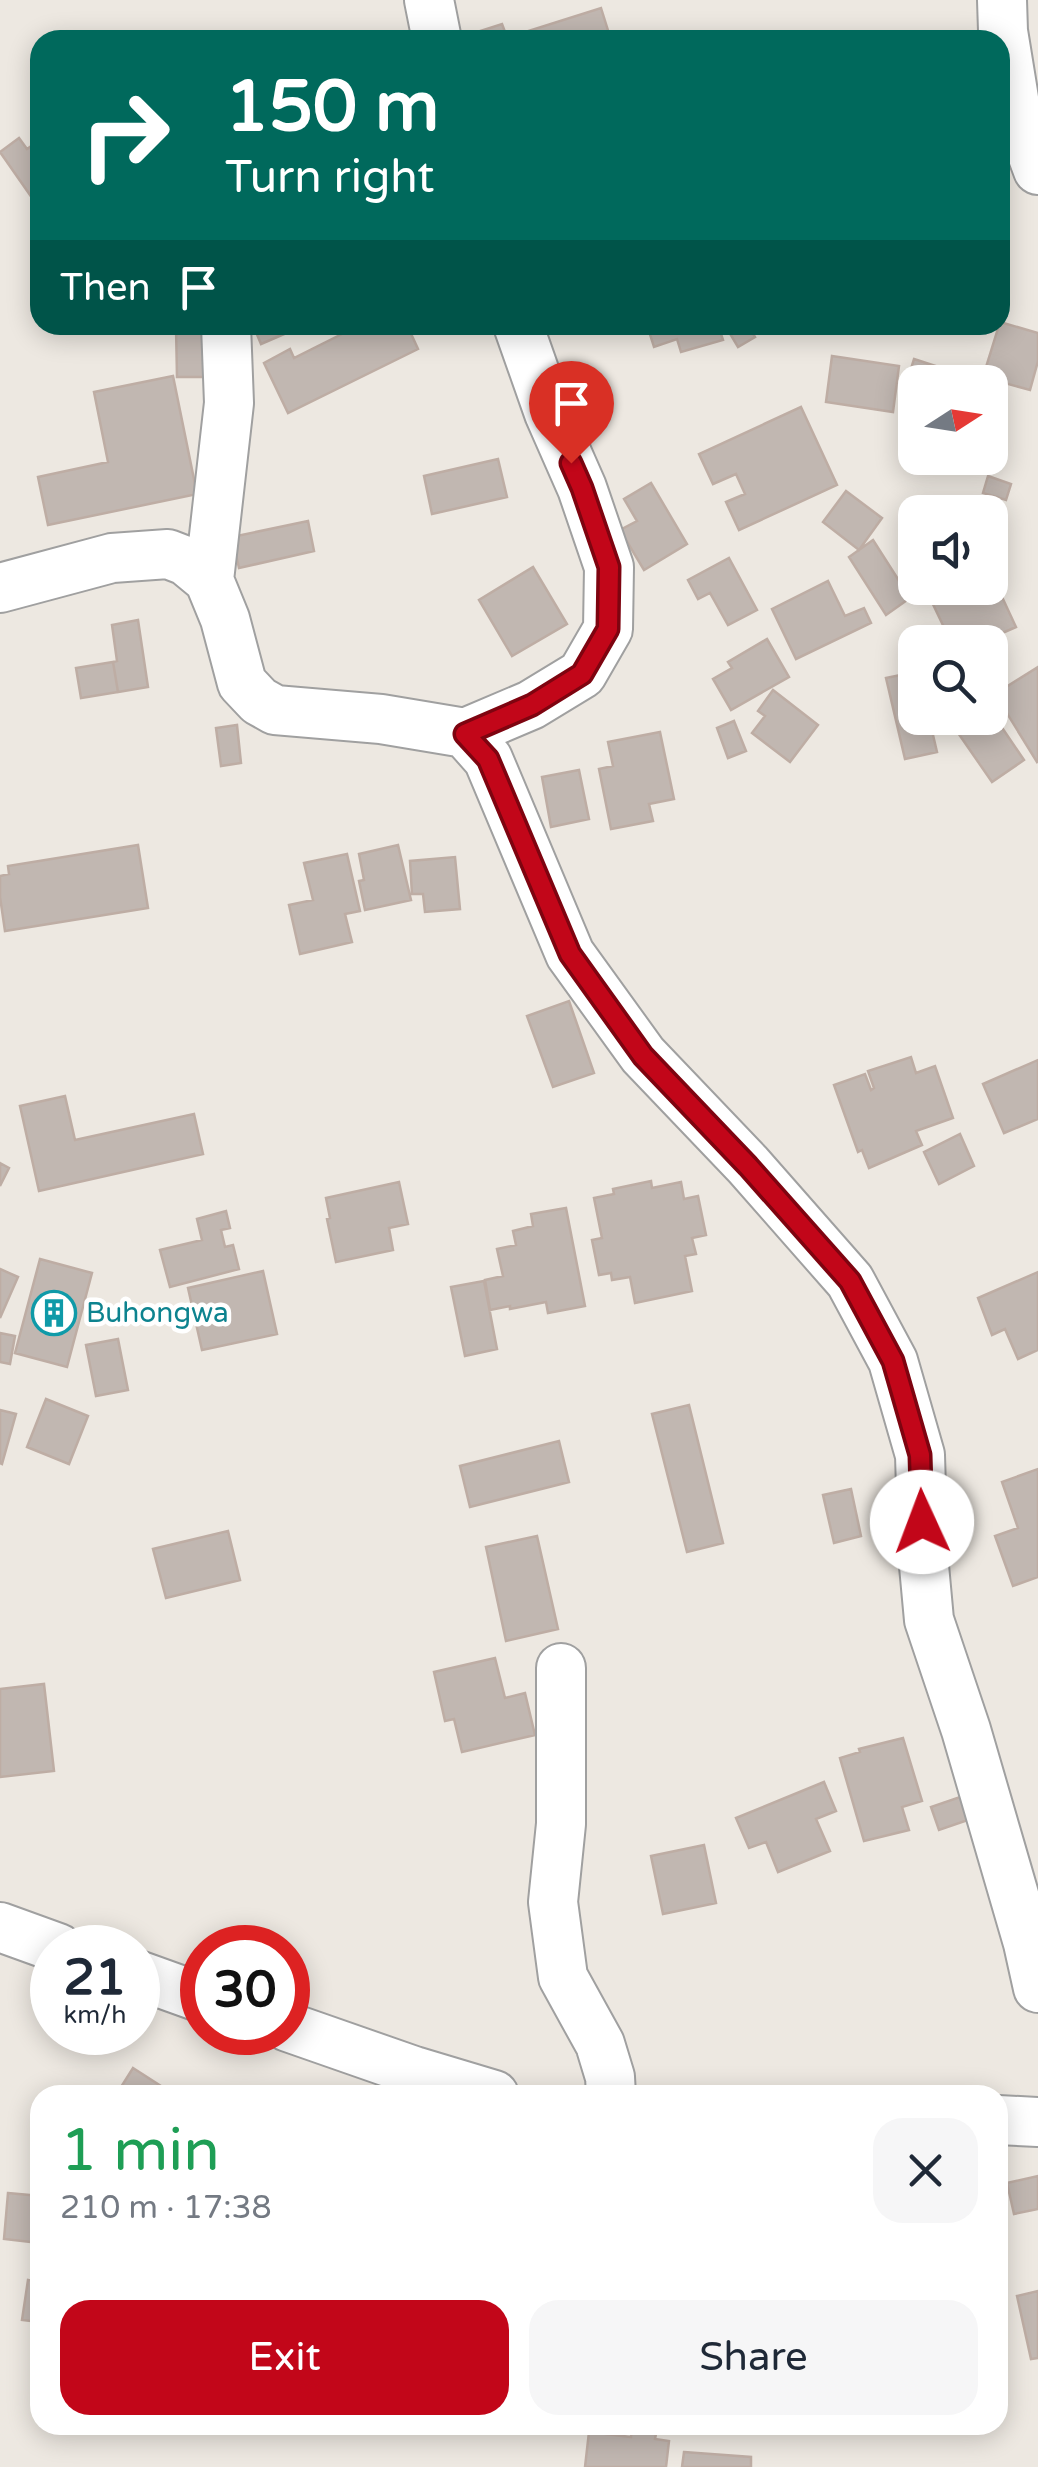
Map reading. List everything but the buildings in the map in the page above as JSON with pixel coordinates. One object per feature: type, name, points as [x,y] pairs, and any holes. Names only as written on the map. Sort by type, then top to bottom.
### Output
[{"type":"street","points":[[429,0],[435,30]]},
{"type":"street","points":[[1002,0],[1003,30]]},
{"type":"street","points":[[1010,74],[1016,111],[1038,170]]},
{"type":"street","points":[[208,580],[229,403],[226,335]]},
{"type":"street","points":[[0,588],[112,558],[168,554],[186,560],[208,580],[225,619],[242,683],[259,701],[275,710],[382,719],[465,734],[532,705],[582,674],[608,629],[609,567],[522,335]]},
{"type":"street","points":[[465,734],[488,759],[570,954],[643,1056],[850,1281],[893,1361],[920,1455],[929,1620],[976,1766],[1038,1988]]},
{"type":"street","points":[[561,1668],[560,1824],[554,1902],[563,1977],[600,2044],[610,2085]]},
{"type":"street","points":[[0,1927],[30,1938]]},
{"type":"street","points":[[310,2036],[461,2085]]},
{"type":"street","points":[[1008,2120],[1038,2122]]},
{"type":"place","name":"Buhongwa","points":[[54,1313]]},
{"type":"route","points":[[571,463],[609,567],[608,629],[582,674],[532,705],[465,734],[488,759],[570,954],[643,1056],[850,1281],[893,1361],[920,1455],[922,1522]]}]
